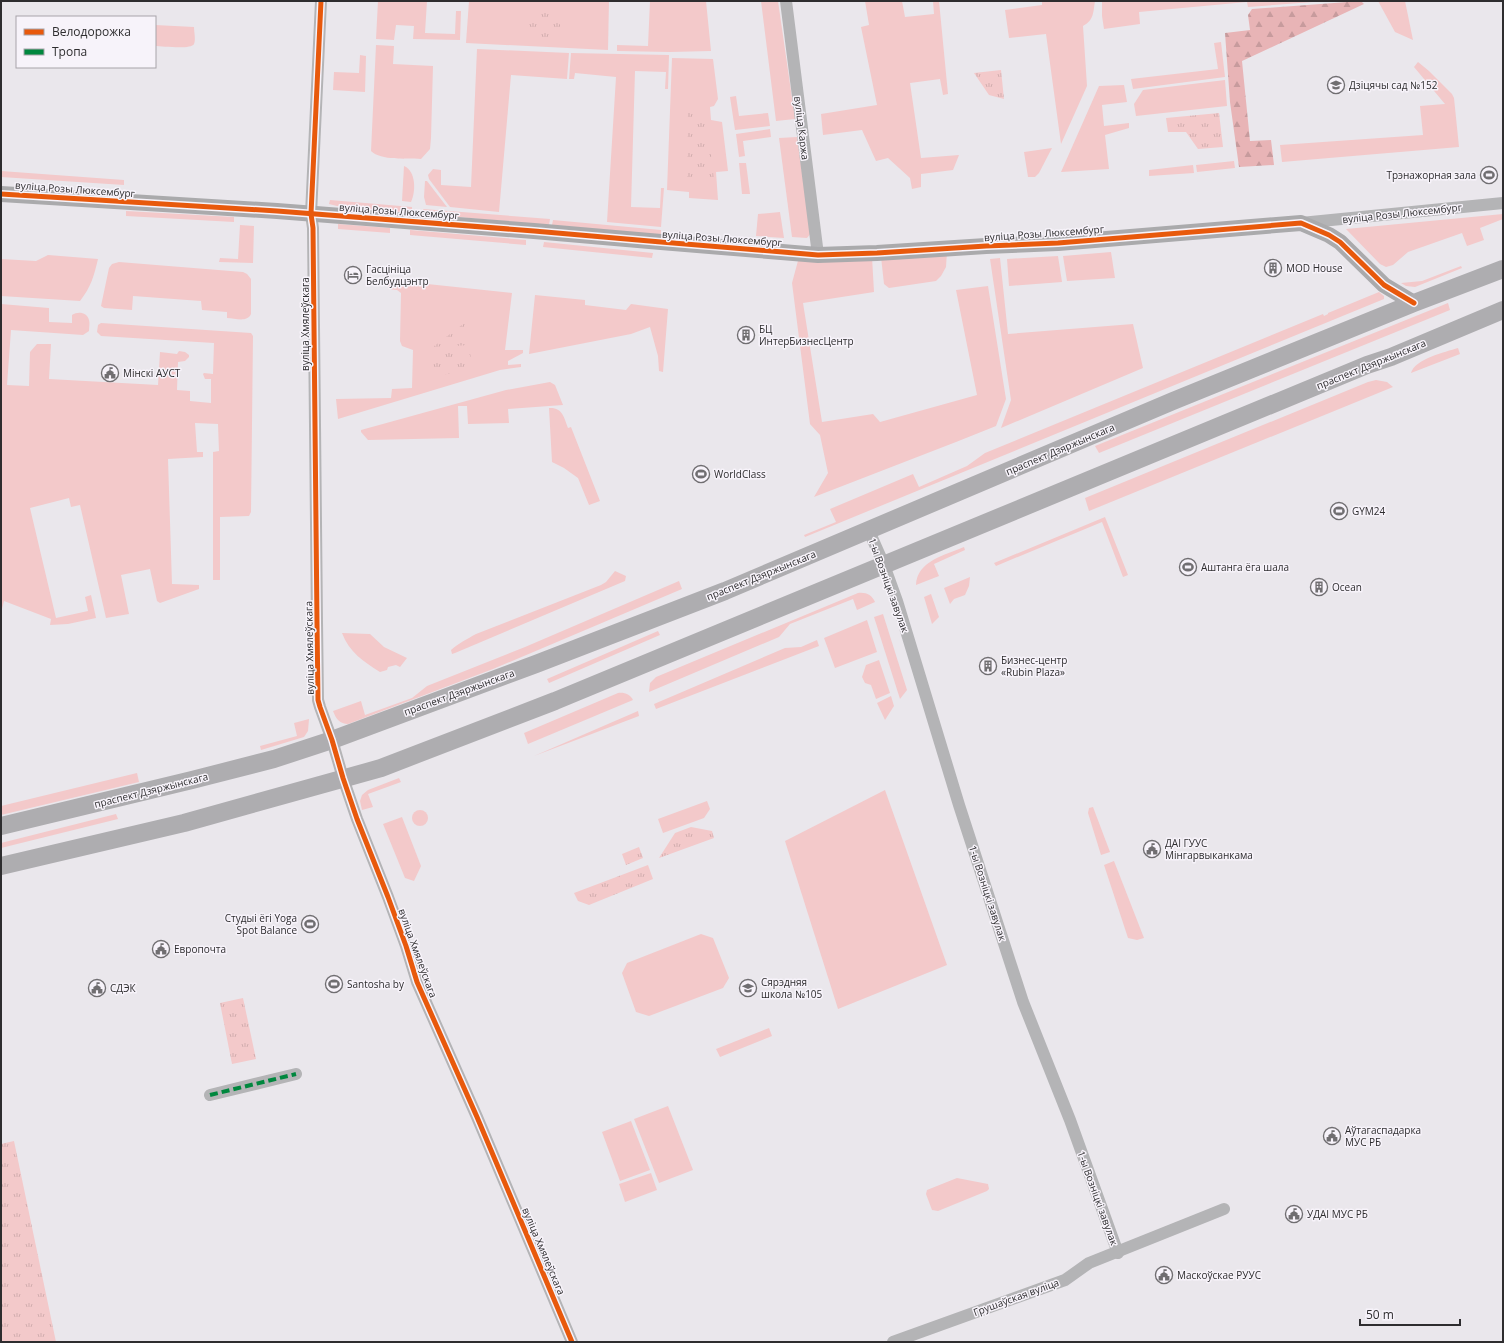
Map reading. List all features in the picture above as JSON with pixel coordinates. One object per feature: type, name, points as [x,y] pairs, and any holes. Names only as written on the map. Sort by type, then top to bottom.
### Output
[{"type":"main road","name":"праспект Дзяржынскага","points":[[1,826],[274,759],[332,740],[536,664],[710,596],[869,531],[1173,401],[1414,303],[1503,269]]},
{"type":"main road","name":"праспект Дзяржынскага","points":[[1,866],[184,823],[380,768],[516,717],[1359,368],[1391,357],[1503,310]]},
{"type":"street","name":"вуліца Хмялеўскага","points":[[321,1],[311,214],[313,228],[318,700],[357,819],[404,939],[417,982],[477,1117],[572,1342]]},
{"type":"street","name":"вуліца Каржа","points":[[786,1],[818,255]]},
{"type":"street","name":"вуліца Розы Люксембург","points":[[1,194],[534,230],[818,255],[1058,243],[1302,223],[1503,203]]},
{"type":"street","points":[[1340,242],[1338,232],[1339,226],[1347,218]]},
{"type":"street","name":"вуліца Розы Люксембург","points":[[1302,223],[1329,235],[1340,242],[1384,285],[1414,303]]},
{"type":"street","name":"1-ы Возніцкі завулак","points":[[869,531],[884,565],[899,608],[959,805],[1021,994],[1070,1120],[1118,1252]]},
{"type":"street","points":[[210,1095],[296,1074]]},
{"type":"street","name":"Грушаўская вуліца","points":[[894,1342],[1064,1280],[1089,1263],[1224,1209]]},
{"type":"green space","points":[[378,1],[427,1],[425,33],[455,34],[456,11],[461,11],[460,40],[413,39],[414,26],[396,25],[394,40],[376,39]]},
{"type":"green space","points":[[469,1],[609,1],[608,50],[466,43]]},
{"type":"green space","points":[[650,1],[706,1],[711,51],[617,51],[617,45],[648,46]]},
{"type":"green space","points":[[761,1],[778,1],[795,119],[776,121]]},
{"type":"green space","points":[[865,1],[902,1],[905,17],[934,14],[933,1],[939,1],[948,94],[943,95],[940,79],[910,83],[921,158],[959,155],[953,170],[921,174],[921,187],[912,189],[910,178],[888,158],[876,161],[862,130],[823,135],[821,114],[877,105],[861,27],[869,25]]},
{"type":"green space","points":[[1042,1],[1095,1],[1091,19],[1083,26],[1087,86],[1061,144],[1046,34],[1009,38],[1005,10],[1042,5]]},
{"type":"green space","points":[[1102,1],[1326,1],[1248,7],[1247,2],[1139,12],[1140,24],[1104,29]]},
{"type":"green space","points":[[1361,1],[1364,4],[1242,61],[1250,141],[1271,140],[1274,165],[1239,167],[1230,102],[1225,33],[1250,30],[1248,15],[1252,9]]},
{"type":"green space","points":[[1378,1],[1405,1],[1413,40],[1395,32]]},
{"type":"green space","points":[[528,7],[561,9],[559,42],[527,40]]},
{"type":"green space","points":[[156,25],[194,27],[194,44],[188,47],[156,46]]},
{"type":"green space","points":[[1221,42],[1225,77],[1133,89],[1131,79],[1218,69],[1214,43]]},
{"type":"green space","points":[[376,45],[394,46],[393,64],[433,66],[430,149],[421,159],[388,158],[375,154],[371,151]]},
{"type":"green space","points":[[477,49],[569,53],[567,79],[511,75],[499,212],[450,207],[429,179],[428,175],[433,169],[441,170],[441,185],[471,187]]},
{"type":"green space","points":[[571,53],[669,55],[668,89],[665,89],[666,72],[635,71],[631,207],[660,208],[661,188],[664,188],[661,227],[607,222],[616,77],[575,73],[574,79],[569,79]]},
{"type":"green space","points":[[360,55],[366,56],[365,92],[333,90],[334,72],[359,73]]},
{"type":"green space","points":[[672,58],[713,59],[718,99],[714,106],[710,107],[711,120],[722,122],[728,171],[716,172],[718,200],[689,198],[689,192],[667,190]]},
{"type":"green space","points":[[1418,62],[1452,94],[1454,98],[1459,147],[1282,162],[1280,145],[1423,135],[1420,106],[1445,104],[1414,67]]},
{"type":"green space","points":[[1001,70],[1004,99],[989,95],[974,73]]},
{"type":"green space","points":[[1225,80],[1227,106],[1136,116],[1134,104],[1143,90]]},
{"type":"green space","points":[[1124,85],[1127,102],[1102,105],[1104,126],[1129,123],[1129,128],[1105,135],[1109,169],[1061,172],[1099,86]]},
{"type":"green space","points":[[736,96],[739,116],[768,113],[770,126],[735,130],[730,97]]},
{"type":"green space","points":[[688,106],[705,108],[714,179],[687,181]]},
{"type":"green space","points":[[1219,113],[1223,147],[1198,149],[1186,132],[1168,132],[1166,118]]},
{"type":"green space","points":[[770,129],[771,137],[743,141],[745,156],[739,157],[736,134]]},
{"type":"green space","points":[[797,137],[811,233],[807,238],[792,237],[779,138]]},
{"type":"green space","points":[[1052,148],[1039,173],[1035,177],[1028,177],[1024,152]]},
{"type":"green space","points":[[1234,161],[1235,168],[1197,172],[1196,165]]},
{"type":"green space","points":[[739,163],[746,163],[750,194],[742,194]]},
{"type":"green space","points":[[1193,165],[1194,173],[1149,176],[1149,170]]},
{"type":"green space","points":[[404,166],[411,172],[414,182],[414,192],[411,202],[402,201]]},
{"type":"green space","points":[[1,171],[124,180],[124,185],[1,177]]},
{"type":"green space","points":[[425,181],[427,181],[447,207],[426,205],[424,197]]},
{"type":"green space","points":[[330,200],[412,207],[412,213],[337,206],[329,204]]},
{"type":"green space","points":[[423,209],[550,219],[549,225],[423,214]]},
{"type":"green space","points":[[126,211],[234,217],[234,222],[126,216]]},
{"type":"green space","points":[[780,212],[784,238],[756,236],[758,214]]},
{"type":"green space","points":[[1503,214],[1503,219],[1480,228],[1484,240],[1467,246],[1462,233],[1408,252],[1393,265],[1386,267],[1380,264],[1346,229]]},
{"type":"green space","points":[[553,220],[661,230],[661,235],[552,225]]},
{"type":"green space","points":[[338,224],[390,228],[390,233],[338,229]]},
{"type":"green space","points":[[240,225],[254,226],[253,263],[219,262],[220,258],[238,259]]},
{"type":"green space","points":[[410,230],[526,240],[526,245],[410,235]]},
{"type":"green space","points":[[544,242],[653,253],[652,258],[543,247]]},
{"type":"green space","points":[[947,252],[946,267],[936,281],[889,288],[884,284],[881,257]]},
{"type":"green space","points":[[1111,252],[1115,278],[1067,281],[1063,256]]},
{"type":"green space","points":[[48,255],[98,259],[92,281],[80,301],[1,296],[1,259],[36,261]]},
{"type":"green space","points":[[1058,256],[1062,282],[1009,286],[1007,259]]},
{"type":"green space","points":[[799,257],[872,257],[874,292],[803,303],[822,422],[873,414],[880,422],[977,395],[956,290],[988,286],[1006,399],[996,426],[814,497],[828,473],[820,435],[810,424],[792,283]]},
{"type":"green space","points":[[1000,258],[1008,334],[1133,324],[1143,368],[1001,428],[1011,400],[990,259]]},
{"type":"green space","points":[[119,262],[243,272],[251,279],[251,314],[249,317],[244,319],[227,318],[227,312],[202,310],[201,301],[133,296],[132,310],[104,308],[101,306],[109,268],[112,264]]},
{"type":"green space","points":[[1461,266],[1462,268],[1415,287],[1406,286],[1401,283],[1422,281]]},
{"type":"green space","points":[[388,282],[418,283],[512,293],[505,350],[523,350],[523,353],[508,361],[508,365],[521,364],[521,367],[500,370],[338,419],[336,399],[391,398],[392,389],[412,388],[413,350],[402,346],[400,341],[401,293],[397,290],[388,289]]},
{"type":"green space","points":[[1379,292],[1384,296],[1384,299],[805,537],[804,535],[836,522],[830,509],[913,474],[919,487],[967,466],[985,453],[1323,314],[1324,316]]},
{"type":"green space","points":[[535,295],[585,300],[585,305],[626,310],[631,304],[668,309],[663,372],[659,371],[658,356],[650,327],[631,334],[529,354]]},
{"type":"green space","points":[[1448,303],[1450,310],[1099,453],[1095,446]]},
{"type":"green space","points":[[1,304],[49,308],[49,322],[72,323],[72,315],[82,313],[88,317],[89,323],[89,331],[83,335],[11,330],[7,385],[29,386],[30,352],[37,344],[51,344],[49,379],[158,385],[160,352],[177,354],[179,351],[185,352],[189,355],[189,357],[185,361],[178,362],[177,390],[190,391],[190,401],[211,403],[211,379],[205,379],[203,374],[213,374],[214,343],[101,336],[97,332],[98,325],[101,323],[251,333],[253,336],[251,512],[249,516],[220,517],[220,580],[213,580],[213,452],[219,451],[218,424],[195,423],[197,452],[203,452],[203,457],[168,459],[172,584],[199,585],[199,589],[160,603],[157,601],[150,569],[121,575],[129,614],[106,618],[80,505],[71,507],[69,498],[30,508],[56,618],[88,611],[85,597],[91,595],[96,618],[68,624],[50,625],[51,619],[4,601],[1,613]]},
{"type":"green space","points":[[467,321],[470,345],[452,346],[453,353],[470,352],[472,368],[434,377],[433,353],[448,352],[447,346],[433,347]]},
{"type":"green space","points":[[1458,348],[1460,354],[1411,373],[1418,364],[1424,360]]},
{"type":"green space","points":[[1376,380],[1387,382],[1393,387],[1089,511],[1085,498]]},
{"type":"green space","points":[[550,382],[555,385],[563,405],[508,409],[509,423],[468,424],[467,406],[458,406],[459,438],[368,440],[361,432],[361,430],[506,390]]},
{"type":"green space","points":[[549,408],[560,411],[568,428],[571,427],[600,501],[589,505],[578,478],[552,462]]},
{"type":"green space","points":[[1105,517],[1128,575],[1123,577],[1102,522],[996,566],[994,563]]},
{"type":"green space","points":[[964,547],[965,550],[934,564],[939,576],[916,585],[921,570],[933,560]]},
{"type":"green space","points":[[615,571],[626,576],[625,581],[452,654],[451,650],[476,634],[601,585],[606,582]]},
{"type":"green space","points":[[970,577],[969,586],[965,595],[954,599],[950,604],[944,588]]},
{"type":"green space","points":[[679,581],[682,589],[493,669],[348,724],[339,720],[333,711],[361,701],[365,715],[412,698],[427,686],[525,647]]},
{"type":"green space","points":[[858,593],[868,594],[875,602],[857,610],[853,599],[790,624],[779,637],[649,692],[650,683],[656,677]]},
{"type":"green space","points":[[931,594],[939,617],[932,624],[924,597]]},
{"type":"green space","points":[[883,614],[907,690],[900,699],[874,617]]},
{"type":"green space","points":[[867,620],[877,652],[835,668],[824,638]]},
{"type":"green space","points":[[658,631],[660,635],[549,683],[547,679]]},
{"type":"green space","points":[[342,633],[370,634],[384,647],[407,658],[400,667],[396,665],[388,667],[387,670],[380,672],[353,651]]},
{"type":"green space","points":[[817,640],[819,646],[656,709],[654,704],[785,648],[801,647]]},
{"type":"green space","points":[[879,660],[890,693],[876,699],[871,685],[865,683],[862,677],[866,665]]},
{"type":"green space","points":[[618,693],[627,694],[633,700],[528,744],[524,733]]},
{"type":"green space","points":[[891,696],[894,706],[885,720],[877,703]]},
{"type":"green space","points":[[638,711],[639,716],[534,756]]},
{"type":"green space","points":[[309,719],[308,731],[304,737],[261,750],[260,746],[297,736],[294,723]]},
{"type":"green space","points":[[137,773],[139,782],[1,815],[1,806]]},
{"type":"green space","points":[[399,778],[401,782],[368,794],[373,807],[362,810],[360,801],[362,795],[368,790]]},
{"type":"green space","points":[[885,790],[947,965],[838,1009],[785,841]]},
{"type":"green space","points":[[707,801],[710,809],[704,818],[663,833],[658,819]]},
{"type":"green space","points":[[1093,807],[1110,852],[1101,855],[1088,813],[1089,808]]},
{"type":"green space","points":[[420,810],[426,812],[428,818],[426,824],[420,826],[414,824],[412,818],[414,812]]},
{"type":"green space","points":[[116,814],[118,819],[1,848],[1,843]]},
{"type":"green space","points":[[402,817],[421,866],[414,881],[405,878],[383,824]]},
{"type":"green space","points":[[691,827],[712,831],[714,838],[659,858],[675,833]]},
{"type":"green space","points":[[639,847],[643,858],[626,865],[622,854]]},
{"type":"green space","points":[[1114,861],[1144,938],[1137,940],[1128,938],[1104,865]]},
{"type":"green space","points":[[648,865],[653,879],[589,905],[578,901],[574,893]]},
{"type":"green space","points":[[701,934],[713,938],[729,978],[723,988],[649,1016],[636,1012],[622,973],[627,963]]},
{"type":"green space","points":[[243,998],[256,1059],[232,1064],[220,1003]]},
{"type":"green space","points":[[769,1028],[772,1036],[720,1057],[716,1049]]},
{"type":"green space","points":[[668,1106],[693,1170],[659,1183],[634,1119]]},
{"type":"green space","points":[[631,1121],[650,1170],[620,1181],[602,1132]]},
{"type":"green space","points":[[14,1141],[56,1342],[1,1342],[1,1144]]},
{"type":"green space","points":[[651,1173],[657,1190],[625,1202],[619,1184]]},
{"type":"green space","points":[[957,1178],[988,1184],[989,1189],[938,1211],[932,1210],[926,1194],[927,1190]]},
{"type":"marked path","points":[[210,1095],[296,1074]]},
{"type":"cycle path","points":[[321,1],[311,214],[313,228],[318,700],[357,819],[388,897],[406,946],[417,982],[477,1117],[572,1342]]},
{"type":"cycle path","points":[[1,194],[277,211],[818,255],[1058,243],[1301,223],[1329,235],[1340,242],[1384,285],[1414,303]]},
{"type":"place","name":"Дзіцячы сад №152","points":[[1336,85]]},
{"type":"place","name":"Трэнажорная зала","points":[[1489,175]]},
{"type":"place","name":"MOD House","points":[[1273,268]]},
{"type":"place","name":"Гасцініца Белбудцэнтр","points":[[353,275]]},
{"type":"place","name":"БЦ ИнтерБизнесЦентр","points":[[746,335]]},
{"type":"place","name":"Мінскі АУСТ","points":[[110,373]]},
{"type":"place","name":"WorldClass","points":[[701,474]]},
{"type":"place","name":"GYM24","points":[[1339,511]]},
{"type":"place","name":"Аштанга ёга шала","points":[[1188,567]]},
{"type":"place","name":"Ocean","points":[[1319,587]]},
{"type":"place","name":"Бизнес-центр «Rubin Plaza»","points":[[988,666]]},
{"type":"place","name":"ДАІ ГУУС Мінгарвыканкама","points":[[1152,849]]},
{"type":"place","name":"Студыі ёгі Yoga Spot Balance","points":[[310,924]]},
{"type":"place","name":"Европочта","points":[[161,949]]},
{"type":"place","name":"Santosha by","points":[[334,984]]},
{"type":"place","name":"СДЭК","points":[[97,988]]},
{"type":"place","name":"Сярэдняя школа №105","points":[[748,988]]},
{"type":"place","name":"Аўтагаспадарка МУС РБ","points":[[1332,1136]]},
{"type":"place","name":"УДАІ МУС РБ","points":[[1294,1214]]},
{"type":"place","name":"Маскоўскае РУУС","points":[[1164,1275]]}]
